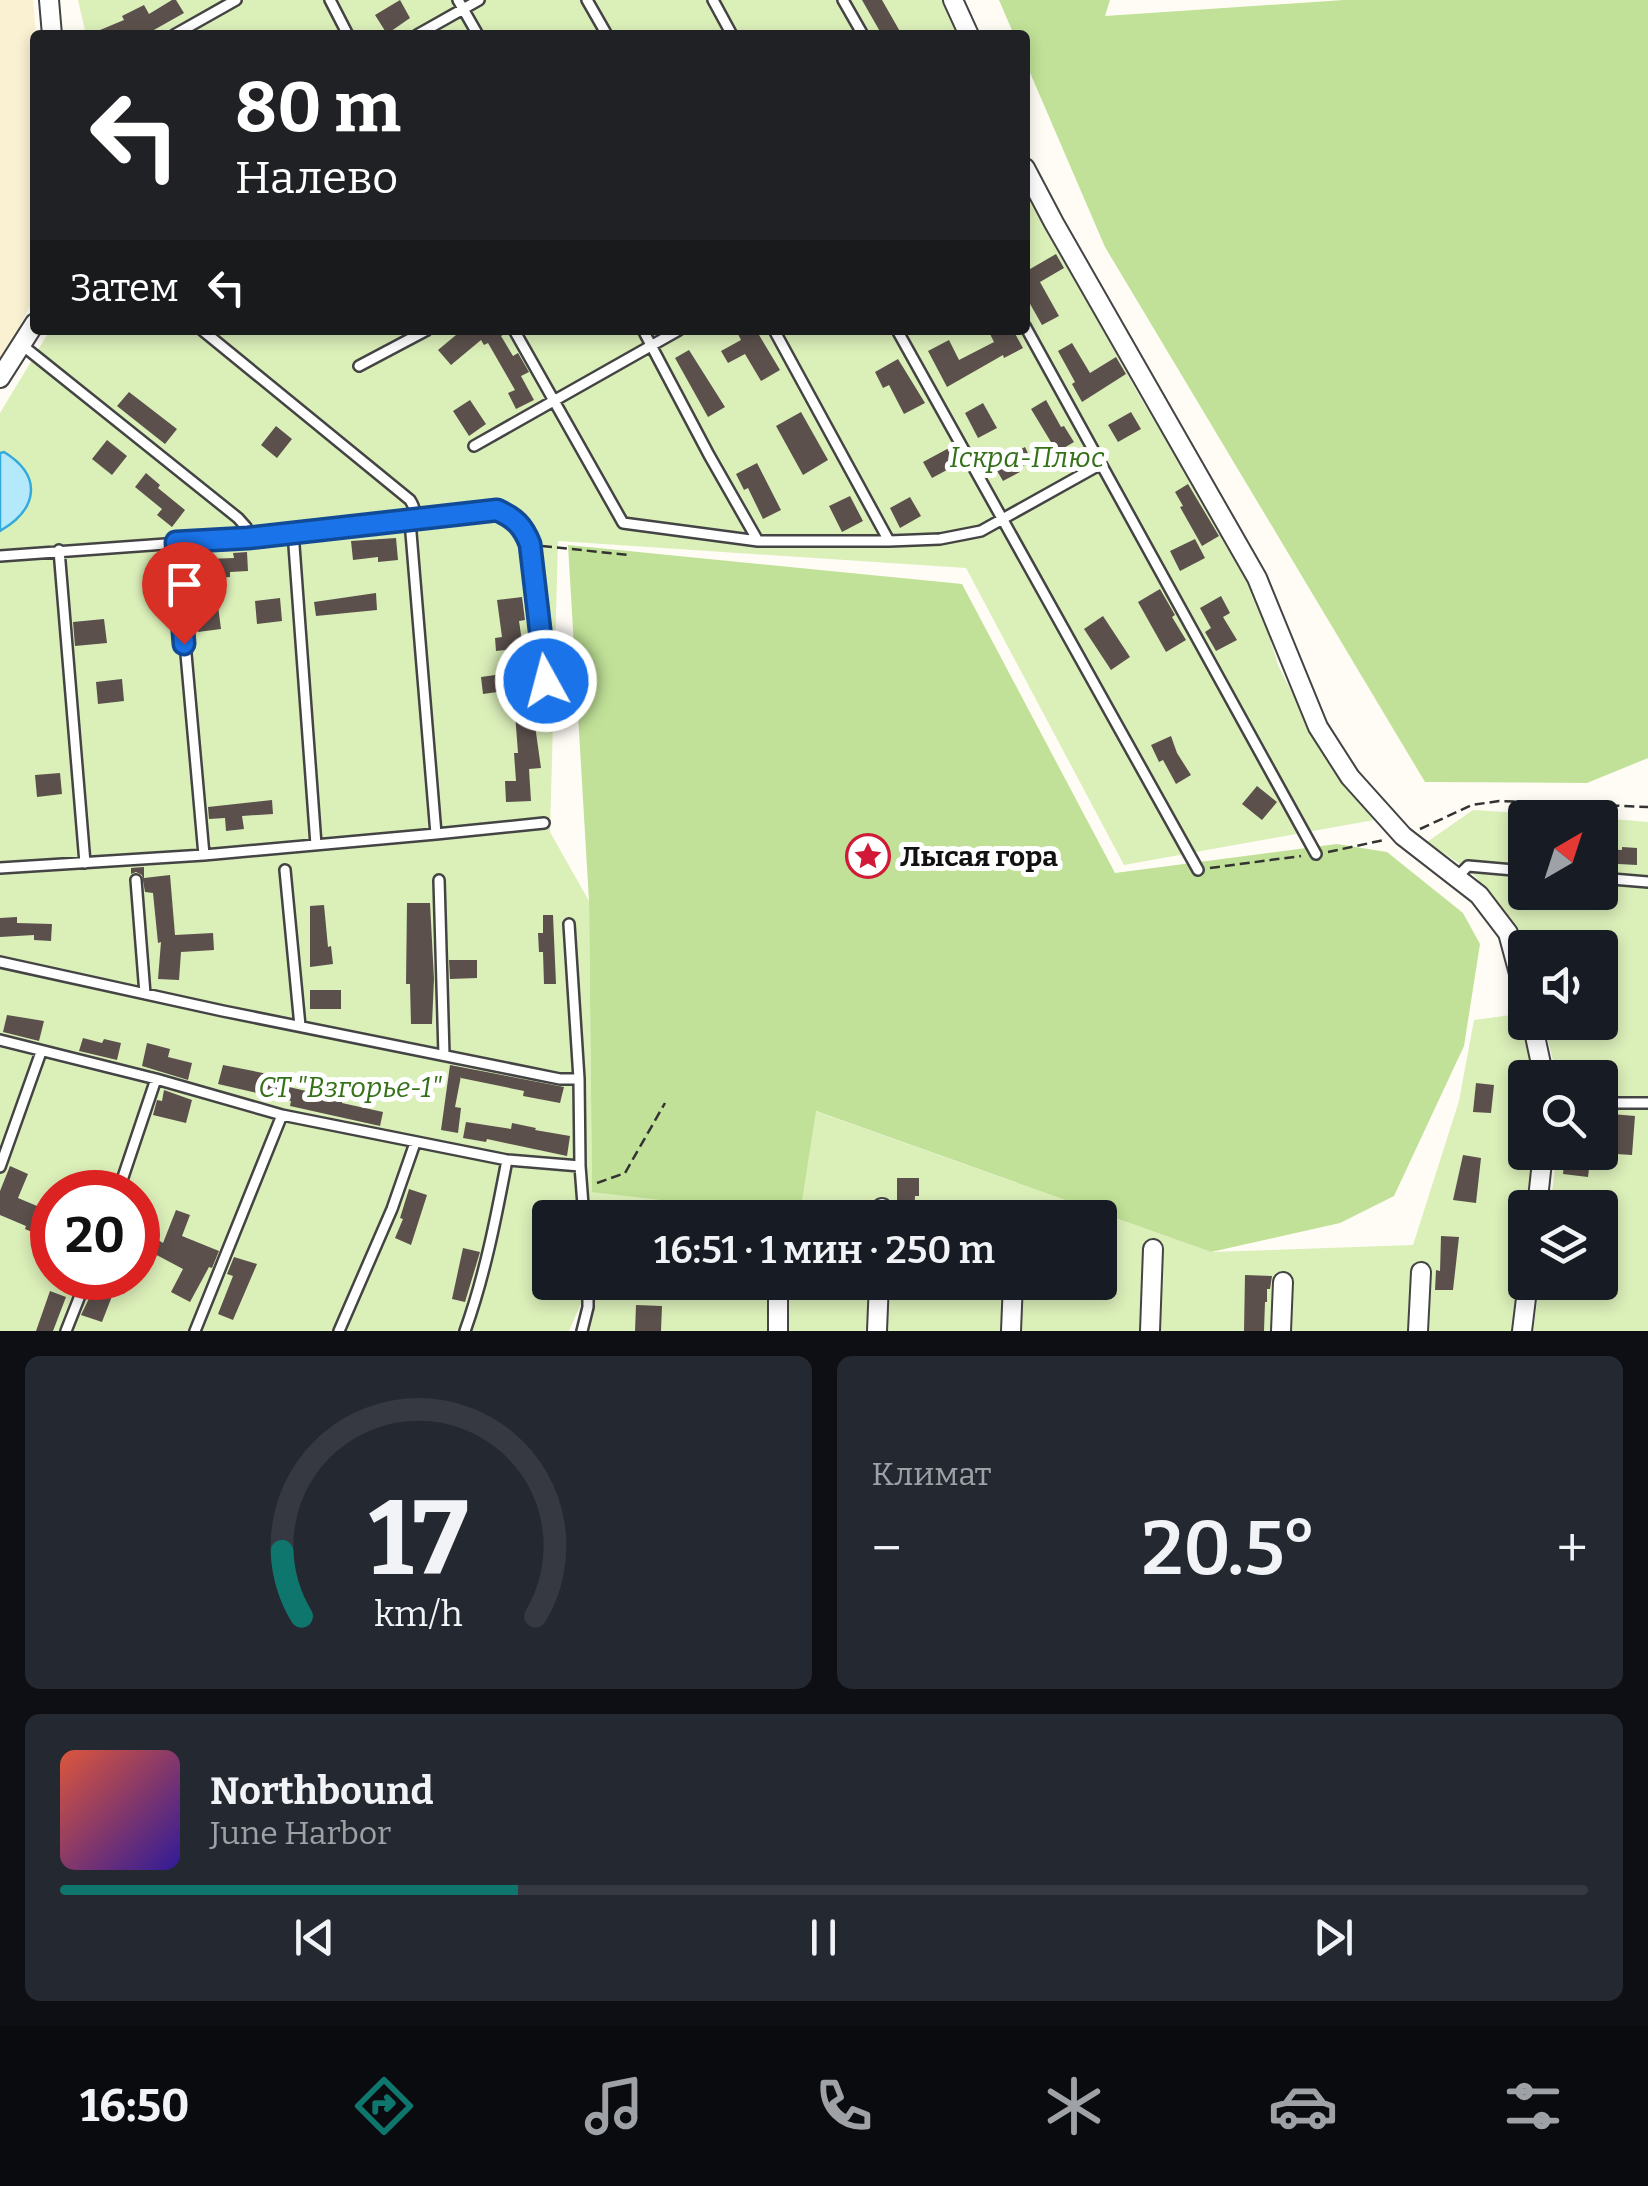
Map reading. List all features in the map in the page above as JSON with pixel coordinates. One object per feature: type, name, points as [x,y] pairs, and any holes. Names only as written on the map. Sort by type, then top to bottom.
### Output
[{"type":"street","points":[[50,0],[52,30]]},
{"type":"street","points":[[953,0],[967,30]]},
{"type":"street","points":[[1030,177],[1257,578],[1318,727],[1350,777],[1403,836],[1479,895],[1508,934]]},
{"type":"street","points":[[0,378],[30,331]]},
{"type":"street","points":[[1150,1331],[1154,1249]]},
{"type":"street","points":[[1418,1331],[1420,1272]]},
{"type":"street","points":[[1281,1331],[1283,1282]]},
{"type":"street","points":[[778,1300],[778,1331]]},
{"type":"street","points":[[877,1331],[878,1300]]},
{"type":"street","points":[[1011,1331],[1012,1300]]},
{"type":"street","points":[[1522,1331],[1526,1300]]},
{"type":"lane","points":[[183,30],[236,0]]},
{"type":"lane","points":[[330,0],[345,30]]},
{"type":"lane","points":[[424,30],[460,4],[479,0]]},
{"type":"lane","points":[[587,0],[604,30]]},
{"type":"lane","points":[[712,0],[729,30]]},
{"type":"lane","points":[[843,0],[860,30]]},
{"type":"lane","points":[[460,4],[475,30]]},
{"type":"lane","points":[[208,335],[414,507],[410,521],[436,834]]},
{"type":"lane","points":[[360,366],[418,335]]},
{"type":"lane","points":[[517,335],[623,523],[758,541],[888,542],[940,538],[981,531],[1101,464]]},
{"type":"lane","points":[[646,335],[758,541]]},
{"type":"lane","points":[[474,446],[669,335]]},
{"type":"lane","points":[[777,335],[888,542]]},
{"type":"lane","points":[[900,335],[1198,870]]},
{"type":"lane","points":[[1030,335],[1316,854]]},
{"type":"lane","points":[[22,345],[238,518],[246,527],[248,538]]},
{"type":"lane","points":[[0,556],[248,538],[497,510],[523,527],[530,544],[550,716]]},
{"type":"lane","points":[[293,532],[316,845]]},
{"type":"lane","points":[[176,542],[204,855]]},
{"type":"lane","points":[[60,550],[84,863]]},
{"type":"lane","points":[[0,868],[204,855],[544,823]]},
{"type":"lane","points":[[1456,878],[1468,866],[1508,870]]},
{"type":"lane","points":[[285,870],[300,1026]]},
{"type":"lane","points":[[136,880],[145,994]]},
{"type":"lane","points":[[439,880],[444,1056]]},
{"type":"lane","points":[[1618,880],[1648,882]]},
{"type":"lane","points":[[569,924],[583,1200]]},
{"type":"lane","points":[[0,962],[444,1056],[560,1079],[579,1079]]},
{"type":"lane","points":[[0,1040],[282,1114],[507,1160],[580,1166]]},
{"type":"lane","points":[[0,1167],[41,1052]]},
{"type":"lane","points":[[125,1170],[156,1079]]},
{"type":"lane","points":[[1618,1102],[1648,1103]]},
{"type":"lane","points":[[194,1331],[282,1114]]},
{"type":"lane","points":[[339,1331],[392,1209],[415,1142]]},
{"type":"lane","points":[[464,1331],[486,1263],[507,1160]]},
{"type":"lane","points":[[66,1331],[78,1300]]},
{"type":"lane","points":[[582,1331],[588,1300]]},
{"type":"path","points":[[530,544],[629,555]]},
{"type":"path","points":[[1403,836],[1472,805],[1498,800],[1648,807]]},
{"type":"path","points":[[582,1184],[588,1186],[625,1173],[665,1104]]},
{"type":"shaded area","points":[[0,0],[33,0],[30,306],[0,366]]},
{"type":"green space","points":[[78,0],[943,0],[955,30],[85,30]]},
{"type":"green space","points":[[999,0],[1110,0],[1105,16],[1344,0],[1648,0],[1648,758],[1587,783],[1425,782],[1105,247],[1030,73],[1030,30],[1012,30]]},
{"type":"green space","points":[[1030,198],[1140,397],[1239,559],[1260,604],[1278,665],[1323,754],[1374,820],[1124,865],[966,568],[558,541],[550,832],[589,901],[592,1191],[815,1111],[1065,1200],[532,1200],[532,1300],[583,1300],[569,1331],[0,1331],[0,413],[47,335],[1030,335]]},
{"type":"green space","points":[[568,545],[962,584],[1115,873],[1337,844],[1387,852],[1463,913],[1480,944],[1464,1046],[1394,1196],[1340,1223],[1211,1252],[1117,1218],[1117,1200],[1065,1200],[816,1111],[802,1200],[660,1200],[592,1192],[589,901]]},
{"type":"green space","points":[[1473,810],[1508,812],[1508,910],[1618,910],[1618,820],[1648,822],[1648,1331],[1533,1331],[1538,1300],[1618,1300],[1618,1190],[1552,1190],[1555,1170],[1618,1170],[1618,1060],[1553,1060],[1548,1040],[1618,1040],[1618,930],[1516,930],[1472,872],[1427,842]]},
{"type":"green space","points":[[1508,1015],[1508,1040],[1526,1040],[1532,1060],[1508,1060],[1508,1170],[1531,1170],[1530,1190],[1508,1190],[1508,1300],[1516,1300],[1511,1331],[582,1331],[586,1300],[1117,1300],[1117,1219],[1211,1252],[1413,1245],[1459,1101],[1474,1020]]},
{"type":"water","points":[[4,452],[25,471],[31,492],[22,513],[0,531],[0,453]]},
{"type":"building","points":[[172,0],[184,13],[154,30],[100,30],[124,20],[122,16],[144,5],[149,14]]},
{"type":"building","points":[[400,0],[410,18],[393,30],[384,30],[375,15]]},
{"type":"building","points":[[862,0],[882,0],[899,30],[879,30]]},
{"type":"building","points":[[1056,254],[1064,268],[1040,282],[1059,316],[1042,325],[1030,304],[1030,269]]},
{"type":"building","points":[[456,335],[503,335],[513,356],[518,353],[529,372],[521,376],[534,400],[516,409],[508,393],[515,390],[488,343],[484,345],[481,340],[451,365],[438,350]]},
{"type":"building","points":[[738,335],[759,335],[780,370],[761,381],[745,354],[728,363],[721,351],[741,340]]},
{"type":"building","points":[[990,335],[1016,335],[1023,348],[947,387],[928,351],[949,340],[959,360],[994,342]]},
{"type":"building","points":[[1072,343],[1090,373],[1116,357],[1126,374],[1082,402],[1058,351]]},
{"type":"building","points":[[689,350],[725,407],[708,417],[675,358]]},
{"type":"building","points":[[898,359],[925,403],[904,414],[889,385],[883,388],[875,372]]},
{"type":"building","points":[[129,392],[177,429],[165,444],[117,406]]},
{"type":"building","points":[[470,400],[486,424],[469,436],[453,411]]},
{"type":"building","points":[[1046,400],[1074,442],[1057,452],[1031,409]]},
{"type":"building","points":[[983,403],[997,428],[978,438],[965,413]]},
{"type":"building","points":[[801,412],[828,460],[803,475],[776,426]]},
{"type":"building","points":[[1131,412],[1141,429],[1118,442],[1108,425]]},
{"type":"building","points":[[276,426],[292,439],[277,458],[261,445]]},
{"type":"building","points":[[107,440],[127,456],[112,475],[92,459]]},
{"type":"building","points":[[1025,447],[1032,462],[1003,481],[993,464]]},
{"type":"building","points":[[949,448],[958,464],[932,478],[923,462]]},
{"type":"building","points":[[757,463],[781,510],[763,519],[748,488],[744,490],[736,474]]},
{"type":"building","points":[[146,473],[185,510],[172,527],[157,515],[162,509],[135,487]]},
{"type":"building","points":[[1188,484],[1219,536],[1202,546],[1175,492]]},
{"type":"building","points":[[850,496],[863,521],[842,532],[829,506]]},
{"type":"building","points":[[910,497],[921,516],[900,528],[890,508]]},
{"type":"building","points":[[396,538],[398,560],[353,560],[351,541]]},
{"type":"building","points":[[1195,539],[1205,558],[1180,571],[1170,551]]},
{"type":"building","points":[[247,552],[248,571],[208,579],[207,559],[234,558],[233,553]]},
{"type":"building","points":[[1160,589],[1186,640],[1166,652],[1138,602]]},
{"type":"building","points":[[376,593],[377,610],[316,616],[314,602]]},
{"type":"building","points":[[1221,596],[1230,613],[1223,617],[1237,640],[1216,651],[1205,632],[1211,628],[1200,608]]},
{"type":"building","points":[[522,597],[525,620],[519,621],[523,648],[496,651],[495,638],[502,637],[497,600]]},
{"type":"building","points":[[280,598],[282,621],[257,624],[255,601]]},
{"type":"building","points":[[218,606],[221,629],[198,632],[195,609]]},
{"type":"building","points":[[1103,616],[1130,657],[1111,670],[1084,629]]},
{"type":"building","points":[[104,619],[107,643],[75,646],[73,622]]},
{"type":"building","points":[[510,673],[512,690],[483,694],[481,677]]},
{"type":"building","points":[[122,679],[124,701],[98,704],[96,682]]},
{"type":"building","points":[[530,690],[541,768],[529,769],[531,801],[506,802],[505,781],[516,781],[514,753],[518,753],[509,693]]},
{"type":"building","points":[[1171,736],[1191,775],[1176,784],[1151,745]]},
{"type":"building","points":[[60,773],[62,794],[37,797],[35,775]]},
{"type":"building","points":[[1257,786],[1277,802],[1262,820],[1242,804]]},
{"type":"building","points":[[272,800],[273,814],[242,816],[244,829],[226,831],[225,818],[209,819],[208,807]]},
{"type":"building","points":[[1637,848],[1637,865],[1618,864],[1618,850]]},
{"type":"building","points":[[144,867],[144,878],[170,875],[175,935],[213,933],[214,950],[181,952],[179,980],[158,979],[161,942],[158,943],[153,893],[145,892],[142,875],[131,874],[131,868]]},
{"type":"building","points":[[407,903],[430,903],[432,1024],[411,1024],[410,984],[406,984]]},
{"type":"building","points":[[324,905],[333,964],[310,967],[310,906]]},
{"type":"building","points":[[543,915],[553,915],[556,984],[544,984],[538,933],[543,933]]},
{"type":"building","points":[[17,917],[17,923],[52,924],[51,941],[34,940],[34,935],[0,937],[0,918]]},
{"type":"building","points":[[449,960],[477,960],[477,978],[450,979]]},
{"type":"building","points":[[310,990],[341,990],[341,1009],[310,1009]]},
{"type":"building","points":[[7,1015],[44,1021],[39,1041],[3,1032]]},
{"type":"building","points":[[83,1038],[121,1043],[117,1060],[79,1051]]},
{"type":"building","points":[[147,1043],[170,1049],[168,1057],[192,1063],[188,1080],[142,1066]]},
{"type":"building","points":[[223,1065],[273,1075],[271,1083],[383,1112],[380,1126],[290,1106],[291,1101],[218,1084]]},
{"type":"building","points":[[450,1065],[564,1087],[560,1103],[461,1076],[455,1107],[461,1108],[458,1133],[441,1130]]},
{"type":"building","points":[[1476,1083],[1494,1085],[1491,1113],[1473,1112]]},
{"type":"building","points":[[164,1090],[192,1100],[186,1123],[153,1115]]},
{"type":"building","points":[[1618,1115],[1635,1116],[1632,1155],[1618,1154]]},
{"type":"building","points":[[466,1122],[511,1129],[512,1123],[570,1136],[567,1156],[487,1139],[486,1142],[463,1138]]},
{"type":"building","points":[[1463,1155],[1481,1158],[1476,1203],[1453,1200]]},
{"type":"building","points":[[10,1166],[28,1174],[18,1198],[30,1203],[30,1231],[0,1215],[0,1191]]},
{"type":"building","points":[[1563,1170],[1589,1170],[1588,1177],[1563,1174]]},
{"type":"building","points":[[897,1178],[919,1178],[919,1196],[915,1200],[897,1200]]},
{"type":"building","points":[[409,1189],[427,1195],[411,1245],[395,1238]]},
{"type":"building","points":[[176,1210],[190,1215],[182,1236],[219,1251],[190,1302],[171,1292],[183,1269],[160,1257],[160,1241],[163,1243]]},
{"type":"building","points":[[1441,1236],[1459,1237],[1453,1290],[1435,1290]]},
{"type":"building","points":[[463,1248],[480,1252],[465,1302],[452,1299]]},
{"type":"building","points":[[234,1257],[257,1264],[233,1320],[218,1314],[233,1276],[227,1274]]},
{"type":"building","points":[[1245,1275],[1272,1276],[1265,1302],[1264,1331],[1244,1331]]},
{"type":"building","points":[[47,1300],[65,1300],[53,1331],[36,1331]]},
{"type":"building","points":[[88,1300],[111,1300],[102,1322],[81,1315]]},
{"type":"building","points":[[636,1305],[662,1306],[661,1331],[635,1331]]},
{"type":"place","name":"Лысая гора","points":[[868,856]]},
{"type":"route","points":[[184,644],[176,542],[248,538],[497,510],[523,527],[530,544],[546,681]]},
{"type":"park label","name":"Іскра-Плюс","points":[[1027,457]]},
{"type":"park label","name":"СТ \"Взгорье-1\"","points":[[350,1087]]}]
